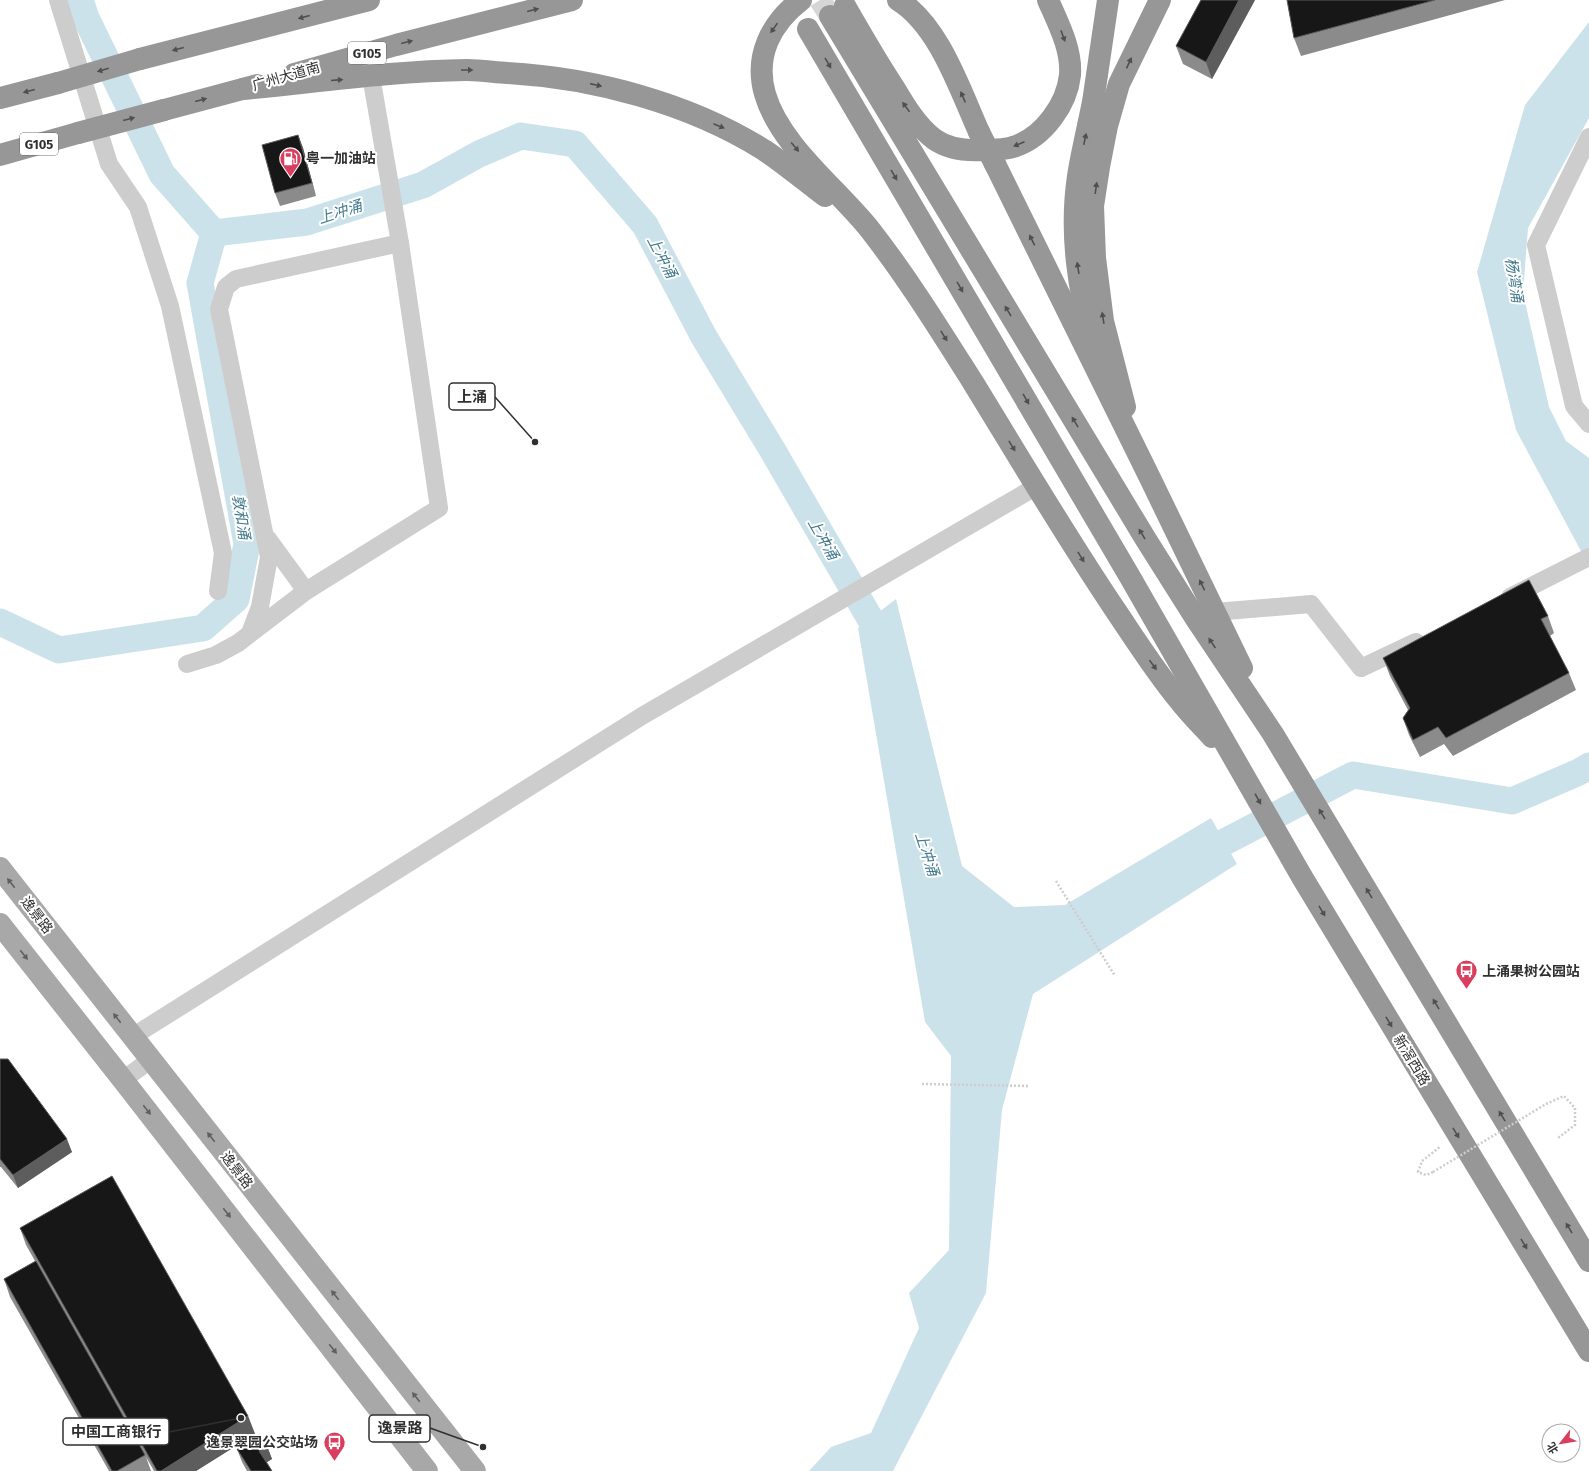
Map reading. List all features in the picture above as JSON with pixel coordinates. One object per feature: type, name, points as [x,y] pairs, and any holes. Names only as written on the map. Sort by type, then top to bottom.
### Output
[{"type":"highway","points":[[0,98],[346,3],[369,0]]},
{"type":"highway","name":"广州大道南","points":[[0,155],[243,89],[396,45],[572,0]]},
{"type":"highway","points":[[801,0],[781,19],[771,32],[762,63],[764,92],[778,125],[789,140],[871,231],[929,312],[1092,576],[1179,701],[1239,765]]},
{"type":"highway","points":[[898,0],[923,22],[942,52],[979,132],[1149,476],[1273,734]]},
{"type":"highway","points":[[1048,0],[1064,40],[1068,57],[1070,74],[1066,91],[1048,124],[1031,138],[1015,146],[996,150],[972,151],[950,147],[934,139],[920,126],[904,105],[882,70],[837,11],[1145,538],[1196,619],[1273,734],[1589,1261]]},
{"type":"highway","points":[[1108,0],[1093,101],[1078,178],[1074,229],[1077,266],[1089,326],[1119,409],[1149,476]]},
{"type":"highway","points":[[1149,476],[1125,404],[1103,321],[1095,258],[1093,206],[1098,166],[1107,126],[1119,84],[1160,0]]},
{"type":"highway","points":[[808,29],[1239,765]]},
{"type":"highway","points":[[243,89],[371,76],[468,70],[578,80],[625,91],[677,109],[723,128],[764,150],[835,204],[861,226],[898,269]]},
{"type":"highway","name":"新滘西路","points":[[1239,765],[1302,877],[1589,1352]]},
{"type":"main road","name":"逸景路","points":[[0,868],[475,1471]]},
{"type":"main road","points":[[0,924],[427,1471]]},
{"type":"street","points":[[58,0],[109,164],[138,207],[170,306],[226,553],[218,591]]},
{"type":"street","points":[[187,664],[216,655],[238,643],[306,591],[439,508],[400,243],[381,141],[371,76]]},
{"type":"street","points":[[1589,137],[1536,245],[1574,406],[1589,424]]},
{"type":"street","points":[[250,633],[260,608],[269,557],[219,309],[226,287],[236,279],[400,243]]},
{"type":"street","points":[[132,1037],[642,716],[1037,486]]},
{"type":"street","points":[[266,537],[306,591]]},
{"type":"street","points":[[1496,604],[1589,557]]},
{"type":"street","points":[[1215,612],[1311,604],[1361,668],[1432,634]]},
{"type":"street","points":[[123,1080],[150,1060]]},
{"type":"path","points":[[1056,881],[1115,976]]},
{"type":"path","points":[[922,1084],[1029,1086]]},
{"type":"path","points":[[1441,1146],[1422,1161],[1418,1172],[1426,1175],[1433,1172],[1546,1104],[1564,1096],[1575,1108],[1575,1125],[1558,1138]]},
{"type":"water","name":"杨湾涌","points":[[1589,22],[1589,118],[1528,228],[1523,293],[1549,407],[1566,441],[1589,458],[1589,566],[1516,430],[1477,272],[1525,105]]},
{"type":"water","points":[[896,599],[962,866],[1014,907],[1065,905],[1211,818],[1237,864],[1033,994],[1002,1110],[986,1293],[893,1471],[809,1471],[831,1447],[871,1433],[919,1328],[909,1293],[949,1250],[951,1056],[925,1022],[858,628]]},
{"type":"building","points":[[1201,0],[1239,0],[1206,62],[1176,46]]},
{"type":"building","points":[[1287,0],[1435,0],[1294,38]]},
{"type":"building","points":[[298,135],[312,183],[275,193],[262,145]]},
{"type":"building","points":[[1529,580],[1548,616],[1541,619],[1569,673],[1446,738],[1438,727],[1413,740],[1403,718],[1410,708],[1383,658]]},
{"type":"building","points":[[0,1059],[8,1059],[67,1139],[13,1175],[0,1159]]},
{"type":"building","points":[[112,1176],[248,1416],[161,1471],[157,1471],[20,1228]]},
{"type":"building","points":[[36,1261],[145,1455],[117,1471],[112,1471],[4,1279]]},
{"type":"building","points":[[260,1434],[267,1446],[259,1451],[272,1471],[251,1471],[237,1449]]},
{"type":"waterway","name":"上冲涌","points":[[80,0],[86,18],[162,174],[214,233],[307,222],[423,185],[479,154],[521,136],[575,144],[645,225],[704,337],[773,451],[883,641],[885,652]]},
{"type":"waterway","name":"敦和涌","points":[[0,622],[59,650],[203,628],[236,599],[247,544],[200,283],[214,233]]},
{"type":"waterway","points":[[1192,859],[1353,775],[1512,801],[1579,772],[1589,766]]},
{"type":"tunnel","points":[[820,0],[830,16]]},
{"type":"place","name":"粤一加油站","points":[[291,178]]},
{"type":"place","name":"上涌","points":[[535,442]]},
{"type":"place","name":"上涌果树公园站","points":[[1467,990]]},
{"type":"place","name":"中国工商银行","points":[[241,1418]]},
{"type":"place","name":"逸景路","points":[[483,1447]]},
{"type":"place","name":"逸景翠园公交站场","points":[[334,1462]]}]
